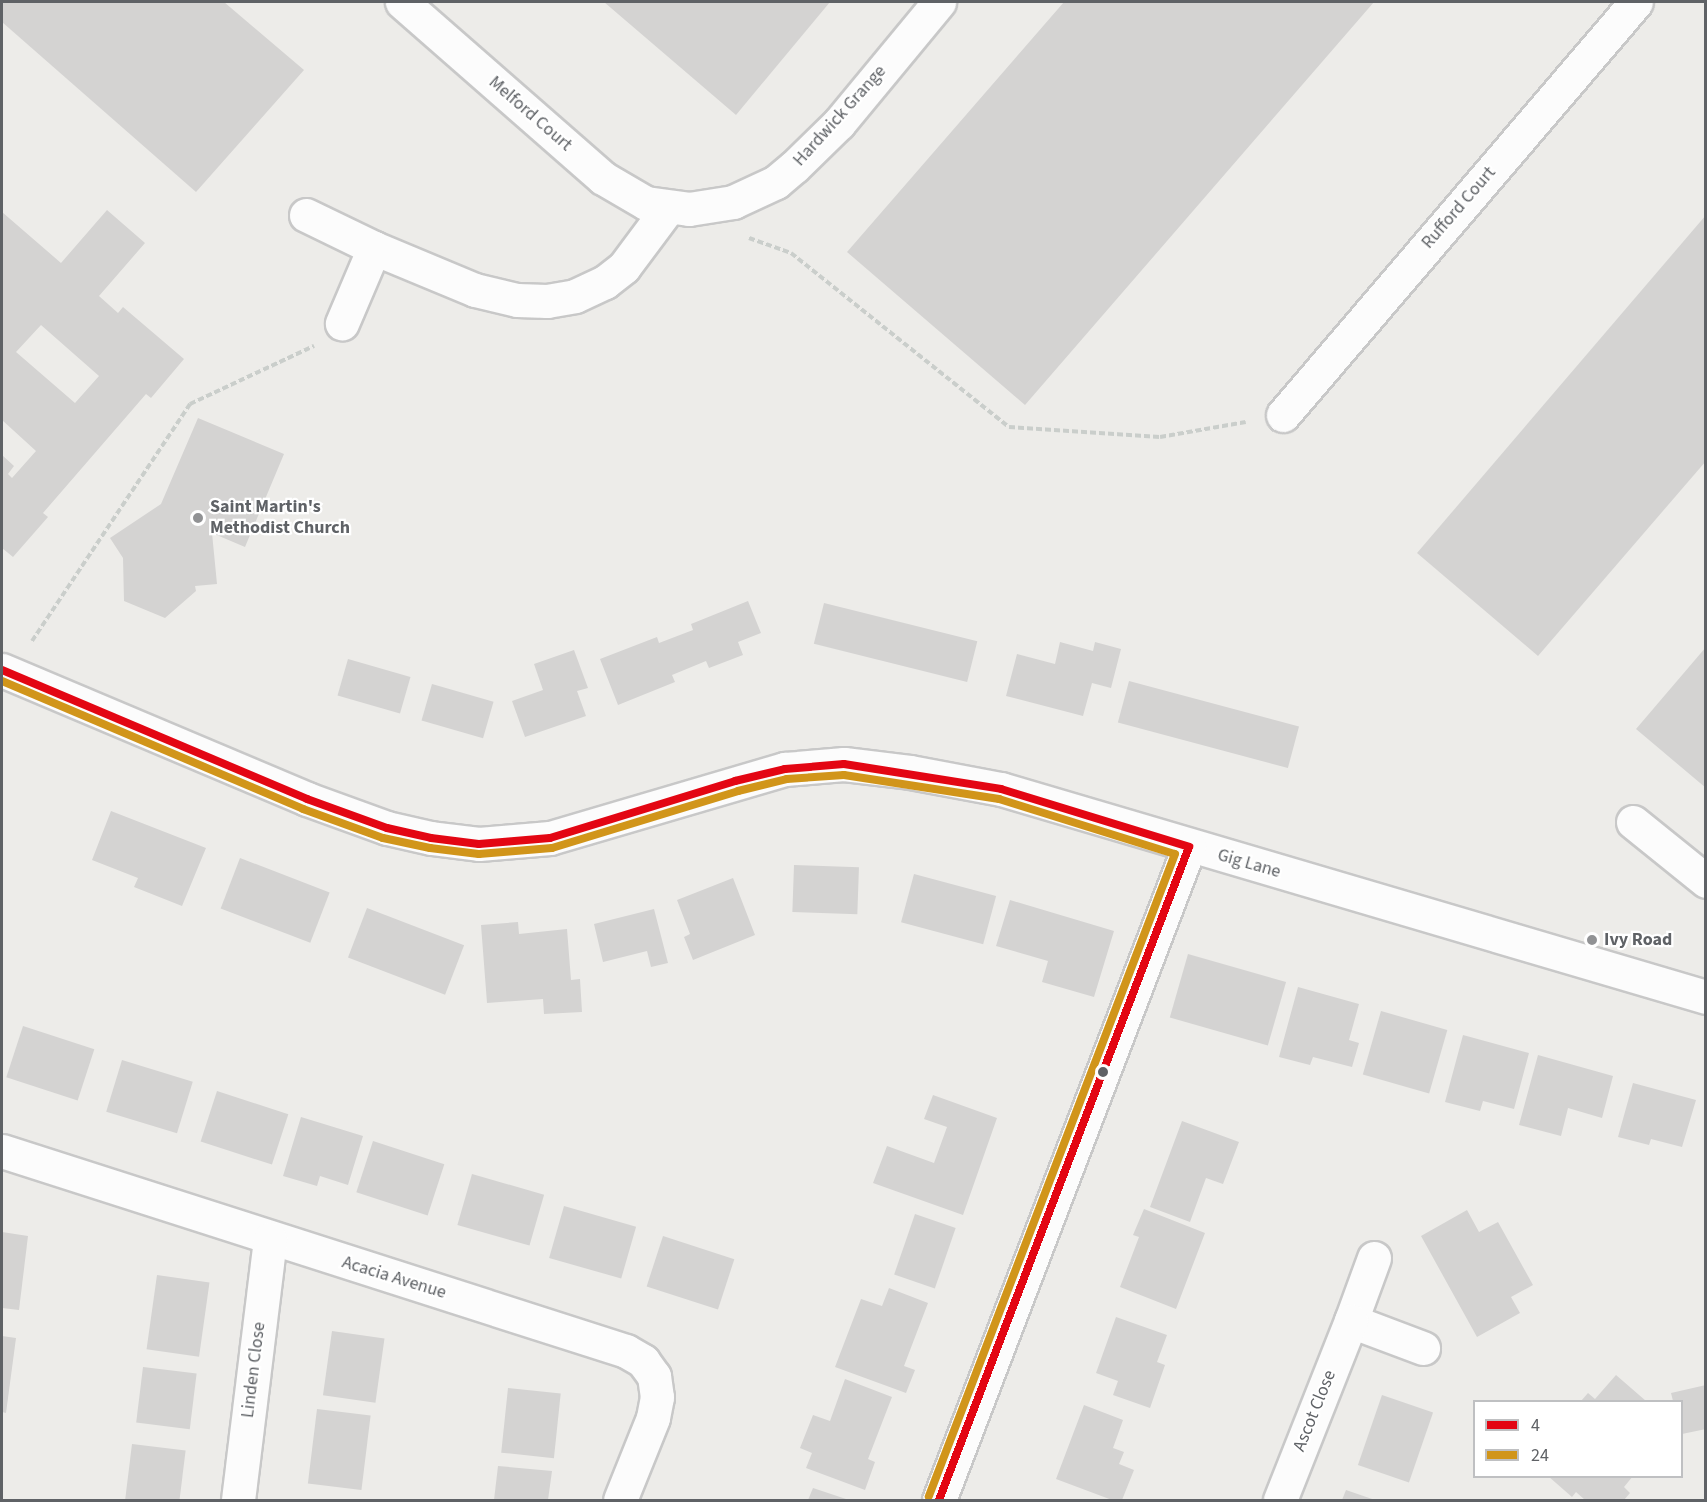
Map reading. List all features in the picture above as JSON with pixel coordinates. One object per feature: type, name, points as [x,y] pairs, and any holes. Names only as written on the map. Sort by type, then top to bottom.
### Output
[{"type":"street","name":"Melford Court","points":[[402,2],[603,178],[631,196],[668,208]]},
{"type":"street","name":"Hardwick Grange","points":[[668,208],[733,202],[776,182],[839,123],[939,2]]},
{"type":"street","name":"Rufford Court","points":[[1282,415],[1636,2]]},
{"type":"street","points":[[306,215],[374,248],[475,290],[517,300],[548,301],[574,296],[605,282],[624,267],[668,208]]},
{"type":"street","points":[[342,323],[374,248]]},
{"type":"street","name":"Gig Lane","points":[[6,672],[307,799],[387,828],[431,838],[479,844],[550,838],[735,781],[786,769],[844,764],[1001,789],[1189,848],[1706,997]]},
{"type":"street","points":[[1633,822],[1706,881]]},
{"type":"street","points":[[939,1500],[1189,848]]},
{"type":"street","name":"Acacia Avenue","points":[[2,1151],[270,1239],[626,1351],[644,1361],[654,1376],[657,1397],[653,1418],[620,1500]]},
{"type":"street","name":"Linden Close","points":[[238,1500],[270,1239]]},
{"type":"street","name":"Ascot Close","points":[[1280,1500],[1374,1258]]},
{"type":"street","points":[[1351,1321],[1423,1348]]},
{"type":"path","points":[[746,237],[790,253],[1009,427],[1160,436],[1282,415]]},
{"type":"path","points":[[6,672],[190,404],[321,343],[342,323]]},
{"type":"building","points":[[2,2],[224,2],[304,70],[196,192],[2,22]]},
{"type":"building","points":[[604,2],[830,2],[736,115]]},
{"type":"building","points":[[1064,2],[1374,2],[1025,405],[847,252]]},
{"type":"building","points":[[107,210],[145,243],[99,296],[118,313],[123,307],[184,359],[151,398],[146,394],[43,513],[48,517],[13,557],[2,548],[2,455],[14,466],[8,474],[12,478],[36,451],[2,420],[2,212],[61,263]],"holes":[[[41,325],[99,376],[75,403],[16,352]]]},
{"type":"building","points":[[1706,215],[1706,461],[1538,656],[1417,553]]},
{"type":"building","name":"Saint Martin's Methodist Church","points":[[198,418],[284,454],[245,547],[212,533],[217,584],[195,586],[196,591],[165,618],[124,601],[123,558],[110,538],[161,504]]},
{"type":"building","points":[[748,601],[761,633],[738,642],[743,655],[709,668],[706,661],[672,675],[675,682],[618,705],[600,659],[657,637],[659,643],[693,630],[691,624]]},
{"type":"building","points":[[824,603],[977,641],[967,682],[814,644]]},
{"type":"building","points":[[1060,642],[1093,651],[1095,642],[1121,649],[1111,688],[1092,683],[1083,716],[1006,696],[1017,654],[1055,664]]},
{"type":"building","points":[[1706,647],[1706,788],[1636,729]]},
{"type":"building","points":[[574,650],[588,688],[577,691],[586,716],[525,737],[512,701],[543,690],[534,664]]},
{"type":"building","points":[[348,659],[410,677],[400,713],[338,696]]},
{"type":"building","points":[[1129,681],[1299,727],[1288,768],[1118,723]]},
{"type":"building","points":[[432,684],[494,702],[483,738],[422,721]]},
{"type":"building","points":[[111,811],[206,848],[182,906],[134,887],[138,878],[92,860]]},
{"type":"building","points":[[240,858],[330,892],[310,943],[221,908]]},
{"type":"building","points":[[794,865],[859,867],[857,914],[792,912]]},
{"type":"building","points":[[914,874],[996,896],[983,944],[901,922]]},
{"type":"building","points":[[733,878],[755,935],[693,960],[684,937],[690,934],[677,900]]},
{"type":"building","points":[[1010,900],[1114,931],[1094,997],[1042,982],[1048,961],[996,946]]},
{"type":"building","points":[[367,908],[464,945],[445,995],[348,957]]},
{"type":"building","points":[[654,909],[668,963],[651,967],[647,951],[603,962],[594,924]]},
{"type":"building","points":[[518,922],[519,934],[567,929],[571,980],[580,979],[582,1012],[544,1014],[543,999],[487,1003],[481,925]]},
{"type":"building","points":[[1188,954],[1286,982],[1268,1046],[1170,1017]]},
{"type":"building","points":[[1298,987],[1359,1004],[1349,1040],[1359,1043],[1352,1067],[1313,1057],[1310,1065],[1279,1057]]},
{"type":"building","points":[[1381,1011],[1447,1030],[1429,1093],[1363,1074]]},
{"type":"building","points":[[23,1026],[94,1049],[78,1101],[6,1077]]},
{"type":"building","points":[[1463,1035],[1529,1053],[1514,1109],[1483,1101],[1480,1111],[1445,1102]]},
{"type":"building","points":[[1538,1055],[1613,1076],[1602,1118],[1568,1108],[1561,1136],[1519,1125]]},
{"type":"building","points":[[122,1060],[193,1082],[177,1133],[106,1112]]},
{"type":"building","points":[[1633,1083],[1696,1100],[1682,1147],[1651,1139],[1649,1145],[1618,1137]]},
{"type":"building","points":[[217,1091],[288,1114],[272,1165],[201,1141]]},
{"type":"building","points":[[933,1095],[997,1118],[963,1215],[873,1183],[887,1146],[934,1163],[947,1127],[924,1119]]},
{"type":"building","points":[[301,1117],[363,1136],[348,1185],[320,1176],[317,1186],[283,1176]]},
{"type":"building","points":[[1182,1121],[1239,1142],[1223,1184],[1206,1178],[1190,1222],[1150,1207]]},
{"type":"building","points":[[373,1141],[444,1164],[428,1216],[356,1192]]},
{"type":"building","points":[[472,1174],[544,1195],[529,1246],[457,1225]]},
{"type":"building","points":[[564,1206],[636,1227],[621,1279],[549,1258]]},
{"type":"building","points":[[1144,1209],[1205,1233],[1176,1309],[1120,1287],[1139,1237],[1133,1235]]},
{"type":"building","points":[[1467,1210],[1479,1232],[1498,1222],[1533,1285],[1511,1297],[1520,1313],[1477,1337],[1421,1236]]},
{"type":"building","points":[[915,1214],[956,1228],[935,1289],[894,1275]]},
{"type":"building","points":[[2,1232],[28,1236],[19,1310],[2,1308]]},
{"type":"building","points":[[663,1236],[734,1259],[718,1310],[647,1286]]},
{"type":"building","points":[[157,1275],[209,1282],[199,1357],[147,1349]]},
{"type":"building","points":[[889,1288],[928,1303],[904,1366],[915,1370],[906,1393],[835,1367],[861,1299],[882,1306]]},
{"type":"building","points":[[1116,1317],[1167,1335],[1157,1362],[1165,1365],[1150,1408],[1113,1395],[1118,1381],[1096,1373]]},
{"type":"building","points":[[332,1331],[384,1338],[375,1403],[323,1395]]},
{"type":"building","points":[[2,1336],[16,1338],[6,1413],[2,1412]]},
{"type":"building","points":[[143,1367],[197,1374],[190,1429],[136,1423]]},
{"type":"building","points":[[1616,1375],[1645,1400],[1582,1400],[1588,1393],[1595,1399]]},
{"type":"building","points":[[845,1379],[892,1397],[868,1459],[875,1462],[865,1490],[806,1468],[812,1453],[800,1448],[813,1415],[830,1421]]},
{"type":"building","points":[[1706,1385],[1706,1429],[1683,1434],[1683,1400],[1673,1400],[1671,1393]]},
{"type":"building","points":[[508,1388],[561,1394],[554,1458],[501,1453]]},
{"type":"building","points":[[1382,1395],[1433,1413],[1409,1483],[1358,1465]]},
{"type":"building","points":[[1084,1405],[1123,1420],[1113,1448],[1124,1452],[1119,1464],[1134,1470],[1122,1500],[1112,1500],[1056,1479]]},
{"type":"building","points":[[317,1409],[371,1416],[361,1490],[308,1483]]},
{"type":"building","points":[[132,1444],[186,1451],[180,1500],[125,1500]]},
{"type":"building","points":[[498,1466],[552,1471],[548,1500],[494,1500]]},
{"type":"building","points":[[1550,1478],[1631,1478],[1624,1487],[1630,1493],[1624,1500],[1585,1500],[1576,1492],[1572,1497]]},
{"type":"building","points":[[813,1488],[849,1500],[808,1500]]},
{"type":"building","points":[[1346,1490],[1375,1500],[1342,1500]]},
{"type":"transit line","name":"4","points":[[2,670],[307,799],[387,828],[431,838],[479,844],[550,838],[735,781],[785,769],[844,764],[1001,789],[1189,847],[939,1500]]},
{"type":"transit line","name":"24","points":[[2,681],[303,809],[383,838],[430,848],[479,854],[552,848],[738,791],[787,779],[844,775],[999,799],[1175,854],[929,1496]]},
{"type":"place","name":"Saint Martin's Methodist Church","points":[[198,518]]},
{"type":"place","name":"Ivy Road","points":[[1592,940]]}]
